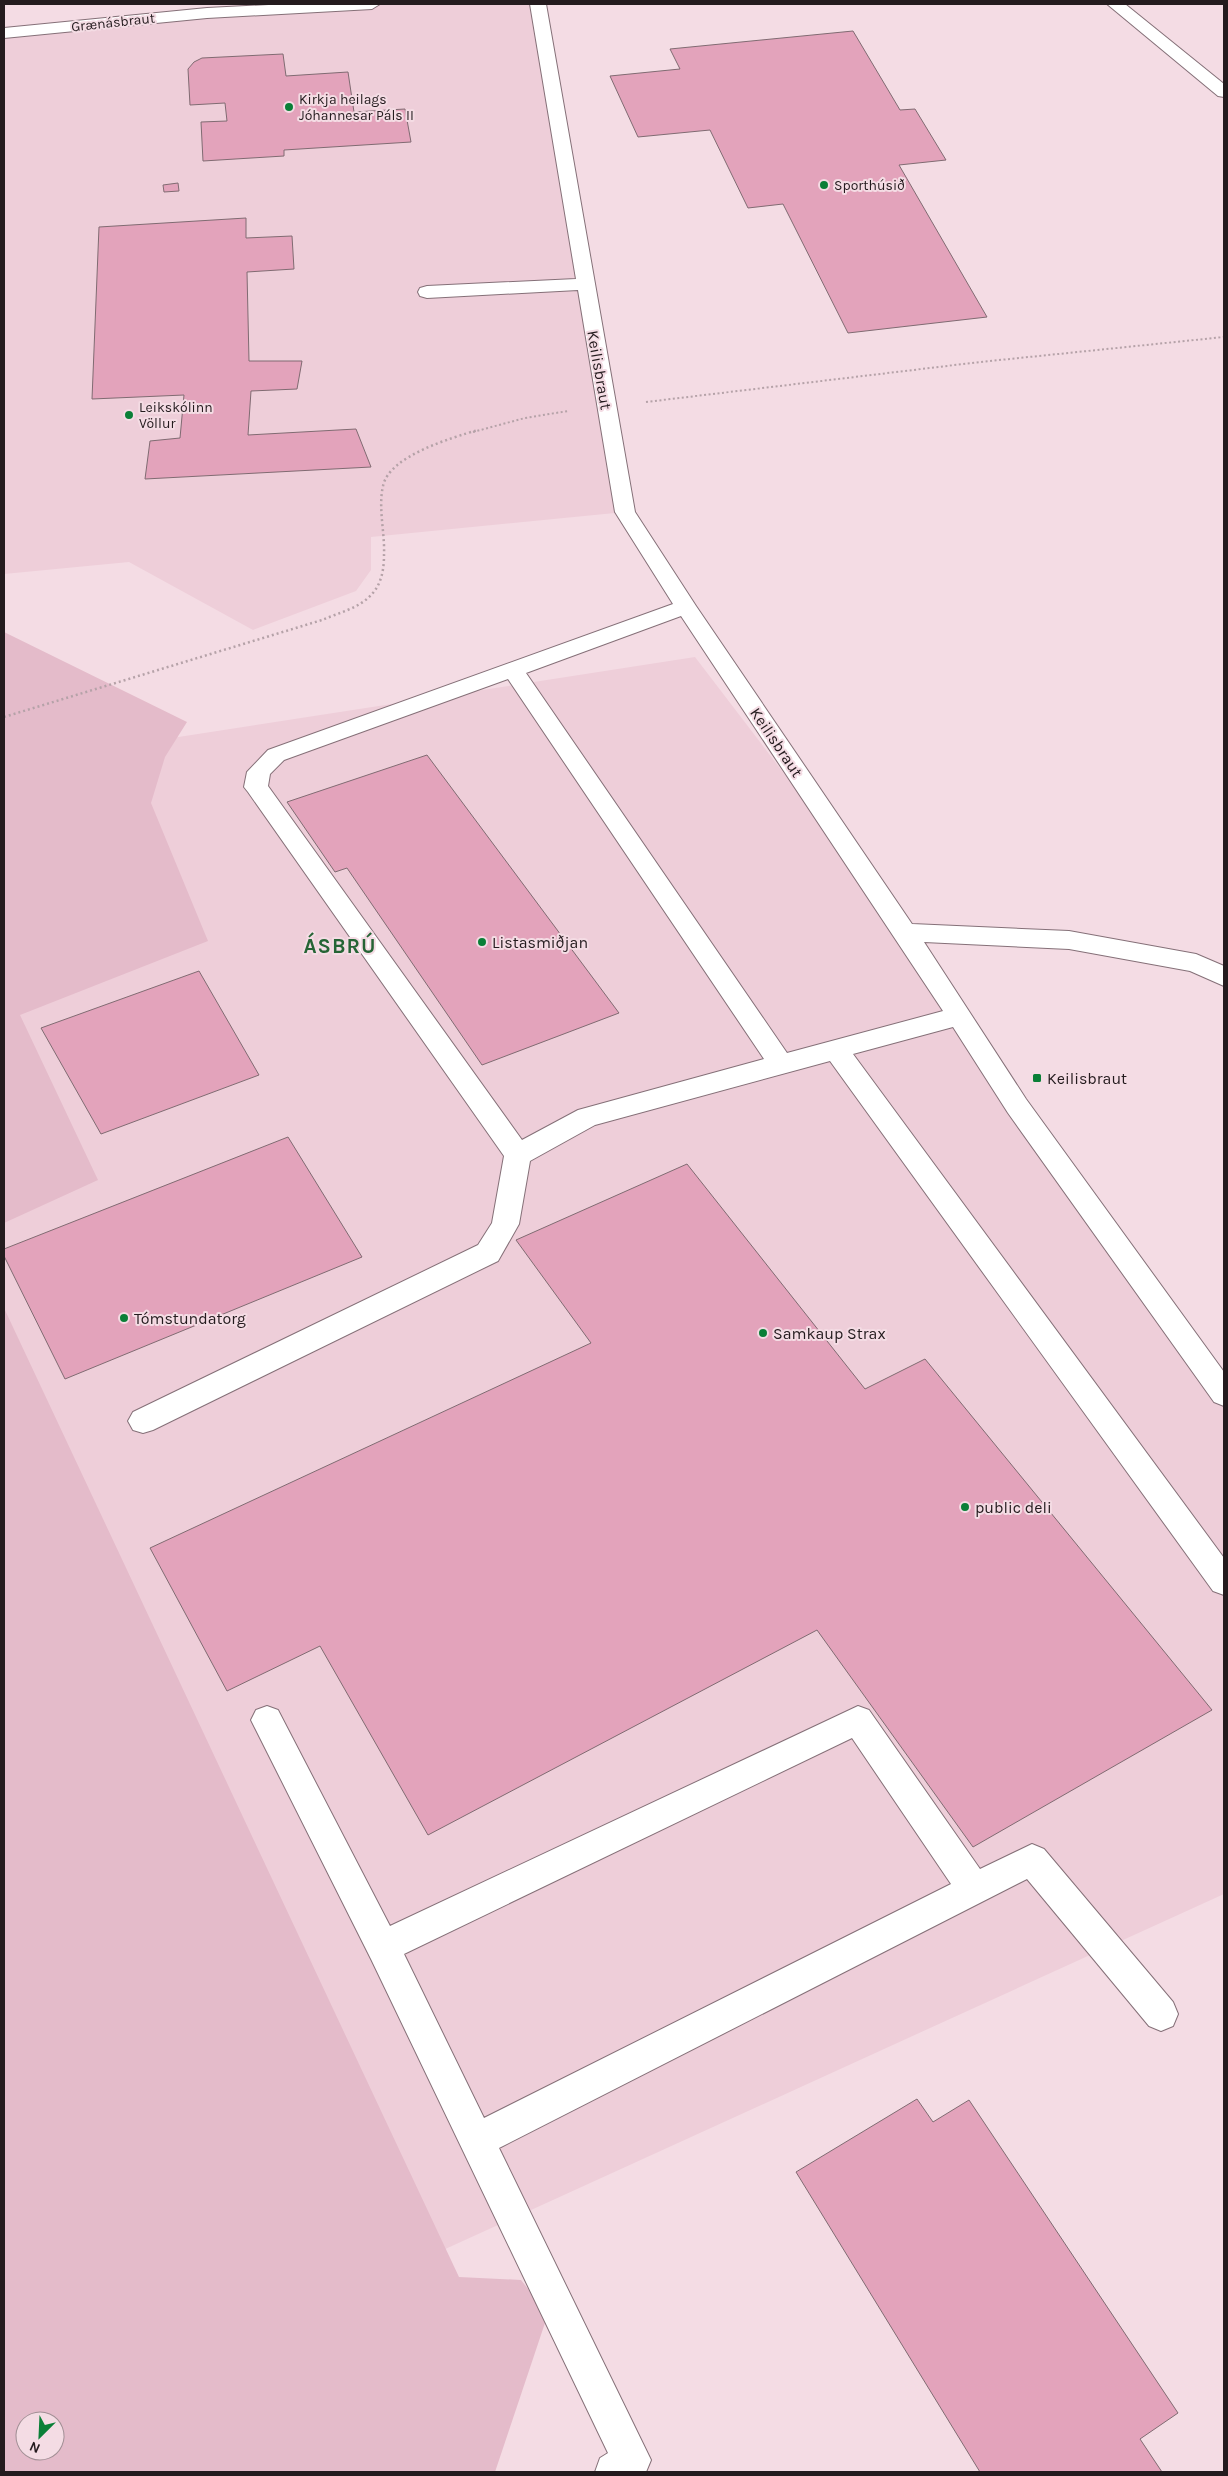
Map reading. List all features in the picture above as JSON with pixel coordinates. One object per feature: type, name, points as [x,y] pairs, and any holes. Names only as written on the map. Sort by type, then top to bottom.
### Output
[{"type":"street","name":"Grænásbraut","points":[[4,33],[207,13],[372,4]]},
{"type":"street","name":"Keilisbraut","points":[[538,4],[625,512],[686,607],[904,932],[1017,1106],[1224,1394]]},
{"type":"street","points":[[1115,4],[1224,92]]},
{"type":"street","points":[[427,292],[586,284]]},
{"type":"street","points":[[143,1421],[488,1253],[505,1224],[518,1155],[256,787],[259,772],[276,755],[686,607]]},
{"type":"street","points":[[513,670],[781,1064]]},
{"type":"street","points":[[904,932],[1069,940],[1196,963],[1224,977]]},
{"type":"street","points":[[518,1155],[587,1117],[959,1016]]},
{"type":"street","points":[[836,1050],[1224,1582]]},
{"type":"street","points":[[267,1720],[383,1947],[632,2460],[614,2472]]},
{"type":"street","points":[[383,1947],[858,1720],[974,1889]]},
{"type":"street","points":[[478,2140],[1032,1860],[1161,2014]]},
{"type":"shaded area","points":[[372,4],[538,4],[625,512],[371,537],[371,570],[356,591],[253,630],[129,562],[4,574],[4,33],[207,13]]},
{"type":"shaded area","points":[[4,632],[187,722],[165,757],[151,803],[208,941],[20,1015],[98,1180],[4,1223]]},
{"type":"shaded area","points":[[695,657],[905,932],[1224,1393],[1224,1894],[351,2292],[4,1383],[4,764]]},
{"type":"shaded area","points":[[4,1308],[459,2277],[521,2280],[548,2314],[495,2472],[4,2472]]},
{"type":"building","name":"Sporthúsið","points":[[853,31],[900,110],[915,109],[946,160],[899,165],[987,317],[848,333],[783,204],[748,208],[710,130],[638,137],[610,76],[680,69],[670,49]]},
{"type":"building","name":"Kirkja heilags Jóhannesar Páls II","points":[[283,54],[286,76],[348,72],[354,112],[405,109],[411,142],[284,150],[284,156],[203,161],[201,122],[227,121],[225,103],[190,105],[188,69],[194,62],[202,58]]},
{"type":"building","points":[[178,183],[179,191],[164,192],[163,185]]},
{"type":"building","points":[[246,218],[246,238],[292,236],[294,269],[247,272],[249,361],[302,361],[297,389],[251,391],[248,435],[356,429],[371,467],[145,479],[150,441],[180,438],[184,395],[92,399],[99,227]]},
{"type":"building","name":"Listasmiðjan","points":[[427,755],[619,1013],[482,1065],[347,868],[335,872],[287,802]]},
{"type":"building","points":[[199,971],[259,1075],[101,1134],[41,1028]]},
{"type":"building","name":"Tómstundatorg","points":[[288,1137],[362,1257],[65,1379],[4,1256],[4,1249]]},
{"type":"building","points":[[687,1164],[865,1389],[925,1359],[1212,1710],[973,1847],[817,1630],[428,1835],[320,1646],[227,1691],[150,1548],[591,1343],[516,1240]]},
{"type":"building","points":[[917,2099],[933,2122],[969,2100],[1178,2413],[1140,2439],[1162,2472],[980,2472],[796,2172]]},
{"type":"place","name":"Kirkja heilags Jóhannesar Páls II","points":[[289,107]]},
{"type":"place","name":"Sporthúsið","points":[[824,185]]},
{"type":"place","name":"Leikskólinn Völlur","points":[[129,415]]},
{"type":"place","name":"Listasmiðjan","points":[[482,942]]},
{"type":"place","name":"Keilisbraut","points":[[1037,1078]]},
{"type":"place","name":"Tómstundatorg","points":[[124,1318]]},
{"type":"place","name":"Samkaup Strax","points":[[763,1333]]},
{"type":"place","name":"public deli","points":[[965,1507]]},
{"type":"district","name":"ÁSBRÚ","points":[[340,946]]}]
